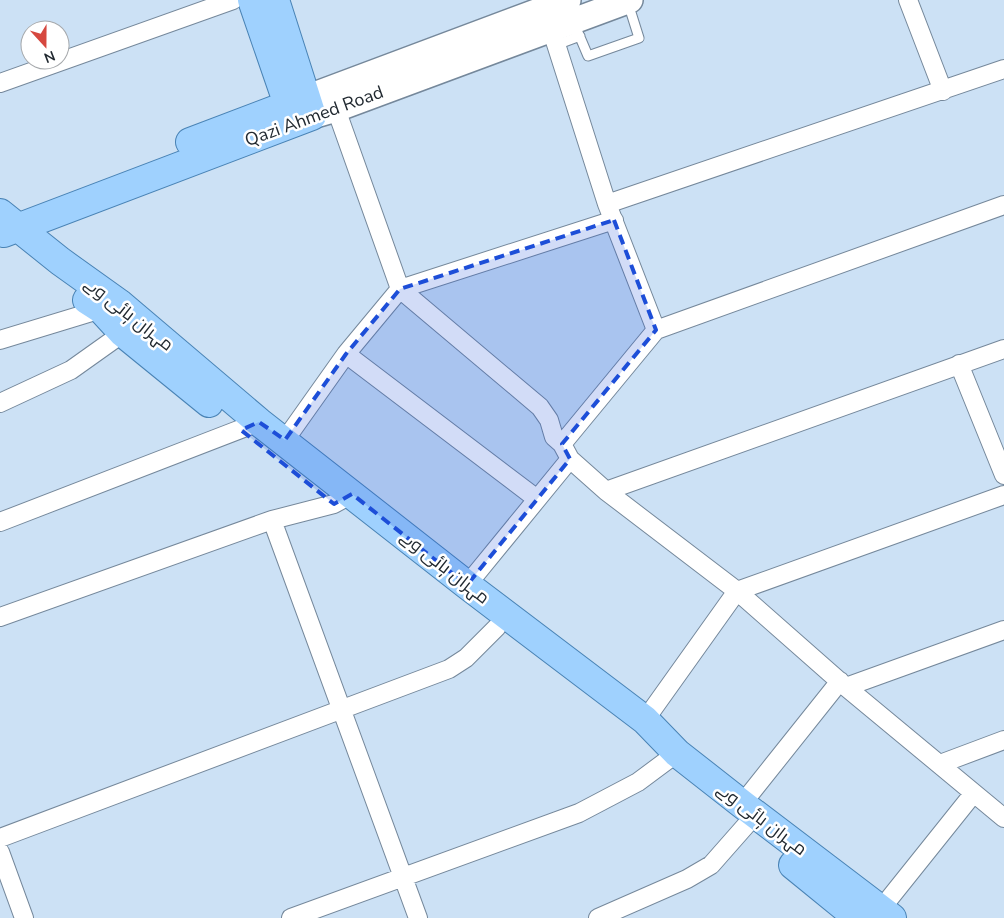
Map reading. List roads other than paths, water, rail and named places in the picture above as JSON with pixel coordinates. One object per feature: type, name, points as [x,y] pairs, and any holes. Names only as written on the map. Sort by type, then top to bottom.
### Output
[{"type":"main road","points":[[252,0],[307,110]]},
{"type":"main road","points":[[274,0],[307,110]]},
{"type":"main road","name":"Qazi Ahmed Road","points":[[3,224],[307,110],[629,0]]},
{"type":"main road","name":"مہران ہائی وے","points":[[3,224],[60,261],[250,426],[284,440],[343,499],[467,585],[645,720],[671,757]]},
{"type":"main road","name":"مہران ہائی وے","points":[[110,306],[123,333],[250,426],[343,499],[497,627],[748,815],[877,916]]},
{"type":"street","points":[[0,83],[233,0]]},
{"type":"street","points":[[908,0],[943,91]]},
{"type":"street","points":[[562,23],[607,204],[656,330]]},
{"type":"street","points":[[607,204],[1004,70]]},
{"type":"street","points":[[307,110],[400,289],[540,407],[549,420],[554,437],[566,452],[606,491],[737,591],[843,684],[1004,818]]},
{"type":"street","points":[[467,585],[537,498],[566,452],[656,330],[1004,205]]},
{"type":"street","points":[[284,440],[346,354],[400,289],[614,220]]},
{"type":"street","points":[[0,340],[110,306]]},
{"type":"street","points":[[0,403],[71,370],[123,333]]},
{"type":"street","points":[[606,491],[1004,348]]},
{"type":"street","points":[[346,354],[537,498]]},
{"type":"street","points":[[959,364],[1004,475]]},
{"type":"street","points":[[0,522],[250,426]]},
{"type":"street","points":[[645,720],[737,591],[1004,495]]},
{"type":"street","points":[[0,618],[272,520],[343,499]]},
{"type":"street","points":[[272,520],[418,918]]},
{"type":"street","points":[[0,838],[449,669],[466,658],[497,627]]},
{"type":"street","points":[[598,918],[687,879],[711,866],[843,684],[1004,630]]},
{"type":"street","points":[[940,764],[1004,740]]},
{"type":"street","points":[[291,918],[579,813],[638,782],[671,757]]},
{"type":"street","points":[[877,916],[973,794]]},
{"type":"street","points":[[0,852],[24,918]]},
{"type":"lane","points":[[562,23],[588,56],[639,38],[629,0]]}]
